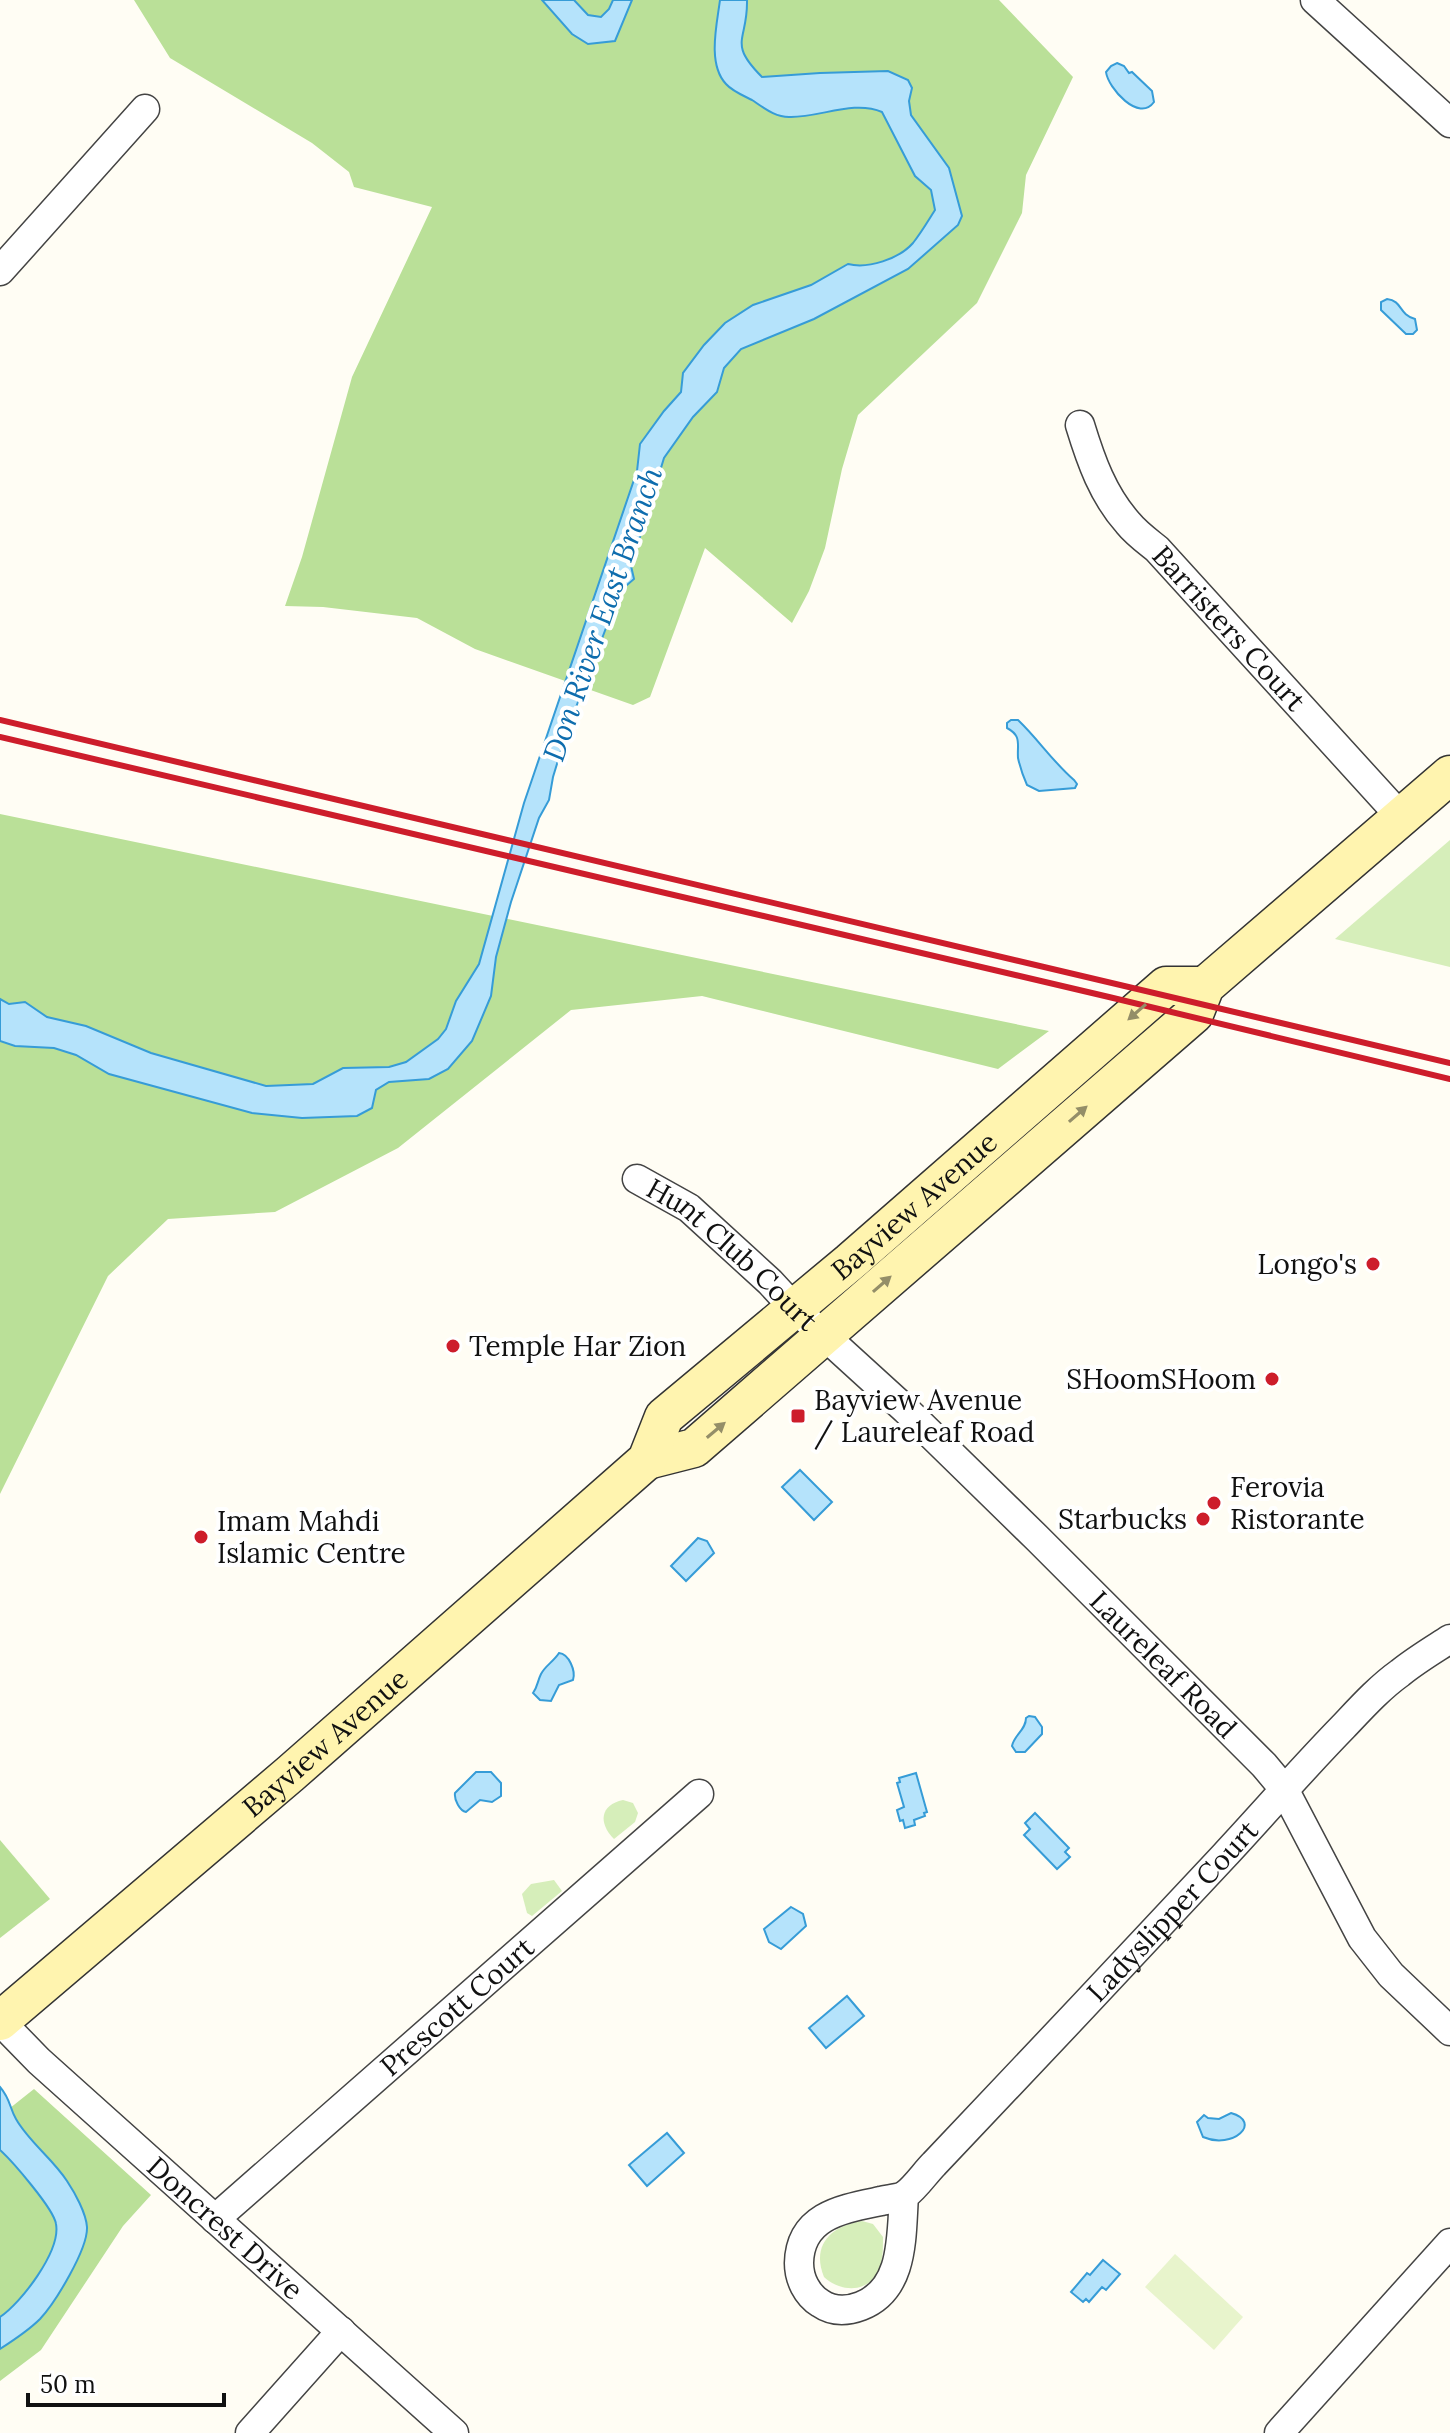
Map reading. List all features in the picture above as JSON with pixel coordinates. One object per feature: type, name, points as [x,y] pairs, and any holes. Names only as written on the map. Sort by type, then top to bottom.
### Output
[{"type":"main road","name":"Bayview Avenue","points":[[0,2021],[267,1794],[647,1460],[694,1448],[1194,1014],[1205,986],[1450,775]]},
{"type":"main road","name":"Bayview Avenue","points":[[647,1460],[664,1417],[1166,986],[1205,986]]},
{"type":"street","points":[[1315,0],[1450,123]]},
{"type":"street","points":[[0,271],[145,109]]},
{"type":"street","name":"Barristers Court","points":[[1080,425],[1103,489],[1128,524],[1157,549],[1401,817]]},
{"type":"street","name":"Hunt Club Court","points":[[637,1179],[689,1208],[824,1336]]},
{"type":"street","name":"Laureleaf Road","points":[[824,1336],[896,1401],[1049,1550],[1264,1765],[1284,1789],[1362,1938],[1391,1975],[1450,2031]]},
{"type":"street","name":"Ladyslipper Court","points":[[904,2196],[1360,1709],[1398,1673],[1450,1639]]},
{"type":"street","name":"Prescott Court","points":[[215,2219],[699,1794]]},
{"type":"street","name":"Doncrest Drive","points":[[0,2021],[39,2061],[454,2433]]},
{"type":"street","points":[[904,2196],[900,2255],[885,2291],[871,2302],[838,2310],[822,2305],[809,2294],[801,2280],[799,2266],[800,2244],[809,2230],[823,2218],[848,2208],[904,2196]]},
{"type":"street","points":[[1279,2433],[1450,2243]]},
{"type":"street","points":[[250,2433],[341,2331]]},
{"type":"green space","points":[[134,0],[999,0],[1073,77],[1026,175],[1022,213],[977,303],[858,415],[842,469],[825,548],[809,591],[792,623],[705,548],[650,697],[633,705],[475,649],[417,618],[323,607],[285,606],[302,557],[352,377],[432,207],[354,187],[349,172],[312,143],[170,58]]},
{"type":"green space","points":[[0,814],[1049,1031],[998,1069],[702,996],[571,1010],[398,1148],[275,1212],[168,1219],[108,1276],[0,1494]]},
{"type":"green space","points":[[1450,840],[1450,967],[1335,939]]},
{"type":"green space","points":[[623,1800],[633,1803],[638,1813],[635,1822],[614,1839],[605,1827],[604,1815],[615,1802]]},
{"type":"green space","points":[[0,1840],[50,1899],[0,1938]]},
{"type":"green space","points":[[554,1880],[562,1891],[532,1916],[527,1913],[522,1894],[531,1884]]},
{"type":"green space","points":[[34,2089],[151,2195],[123,2226],[41,2350],[0,2381],[0,2116]]},
{"type":"green space","points":[[862,2221],[873,2224],[883,2237],[879,2270],[861,2287],[838,2286],[824,2277],[820,2255],[822,2247],[833,2232]]},
{"type":"green space","points":[[1175,2254],[1243,2317],[1214,2350],[1145,2287]]},
{"type":"water","points":[[542,0],[574,0],[588,15],[601,17],[613,0],[632,0],[615,41],[588,44],[572,34]]},
{"type":"water","name":"Don River East Branch","points":[[720,0],[747,0],[742,48],[762,77],[888,71],[908,80],[912,88],[909,101],[911,115],[949,168],[962,216],[958,225],[908,269],[814,319],[741,349],[724,368],[717,392],[693,417],[664,458],[631,566],[634,579],[620,591],[567,731],[549,800],[539,818],[511,902],[496,957],[491,996],[472,1041],[448,1069],[429,1079],[389,1082],[376,1090],[372,1108],[357,1116],[302,1118],[252,1113],[109,1074],[76,1055],[54,1048],[15,1046],[0,1041],[0,999],[9,1004],[25,1002],[47,1017],[86,1026],[151,1053],[266,1086],[313,1084],[343,1068],[389,1067],[406,1062],[438,1039],[446,1029],[456,1001],[479,964],[524,803],[637,471],[640,444],[681,392],[683,373],[725,323],[753,305],[811,285],[848,264],[874,264],[900,254],[913,243],[935,210],[931,190],[915,176],[882,112],[860,108],[786,117],[770,112],[729,87],[720,76],[715,55]]},
{"type":"water","points":[[1117,63],[1152,91],[1154,102],[1148,107],[1133,106],[1112,86],[1106,72]]},
{"type":"water","points":[[1387,299],[1396,302],[1415,319],[1417,330],[1413,334],[1406,334],[1381,310],[1381,302]]},
{"type":"water","points":[[1011,720],[1018,720],[1025,727],[1074,780],[1077,784],[1075,788],[1039,791],[1027,785],[1018,758],[1017,737],[1007,728]]},
{"type":"water","points":[[800,1470],[832,1502],[814,1520],[782,1487]]},
{"type":"water","points":[[698,1538],[707,1541],[714,1553],[686,1581],[671,1566]]},
{"type":"water","points":[[559,1653],[566,1656],[571,1664],[573,1680],[559,1685],[551,1701],[540,1700],[533,1693],[543,1671]]},
{"type":"water","points":[[1029,1716],[1035,1717],[1042,1727],[1042,1734],[1025,1752],[1016,1752],[1013,1742]]},
{"type":"water","points":[[476,1772],[491,1772],[501,1783],[501,1796],[492,1802],[480,1800],[466,1812],[458,1805],[455,1793]]},
{"type":"water","points":[[916,1773],[927,1812],[914,1820],[915,1825],[905,1828],[897,1810],[904,1807],[897,1783],[900,1782],[899,1778]]},
{"type":"water","points":[[1035,1813],[1069,1848],[1065,1852],[1070,1857],[1057,1869],[1024,1835],[1030,1829],[1025,1823]]},
{"type":"water","points":[[791,1907],[803,1914],[806,1926],[781,1949],[769,1942],[764,1929]]},
{"type":"water","points":[[847,1996],[864,2016],[826,2048],[809,2028]]},
{"type":"water","points":[[0,2087],[21,2127],[70,2186],[87,2227],[77,2262],[54,2301],[35,2323],[0,2349],[0,2317],[18,2300],[46,2262],[56,2235],[56,2224],[41,2197],[0,2150]]},
{"type":"water","points":[[1231,2113],[1244,2122],[1240,2133],[1225,2140],[1203,2137],[1197,2122],[1204,2115],[1219,2119]]},
{"type":"water","points":[[667,2133],[684,2153],[647,2186],[629,2165]]},
{"type":"water","points":[[1103,2260],[1120,2274],[1106,2290],[1102,2287],[1089,2302],[1086,2299],[1083,2302],[1071,2292]]},
{"type":"railway","points":[[0,720],[1450,1063]]},
{"type":"railway","points":[[0,737],[1450,1079]]},
{"type":"place","name":"Longo's","points":[[1373,1264]]},
{"type":"place","name":"Temple Har Zion","points":[[453,1346]]},
{"type":"place","name":"SHoomSHoom","points":[[1272,1379]]},
{"type":"place","name":"Bayview Avenue / Laureleaf Road","points":[[798,1416]]},
{"type":"place","name":"Ferovia Ristorante","points":[[1214,1503]]},
{"type":"place","name":"Starbucks","points":[[1203,1519]]},
{"type":"place","name":"Imam Mahdi Islamic Centre","points":[[201,1537]]}]
